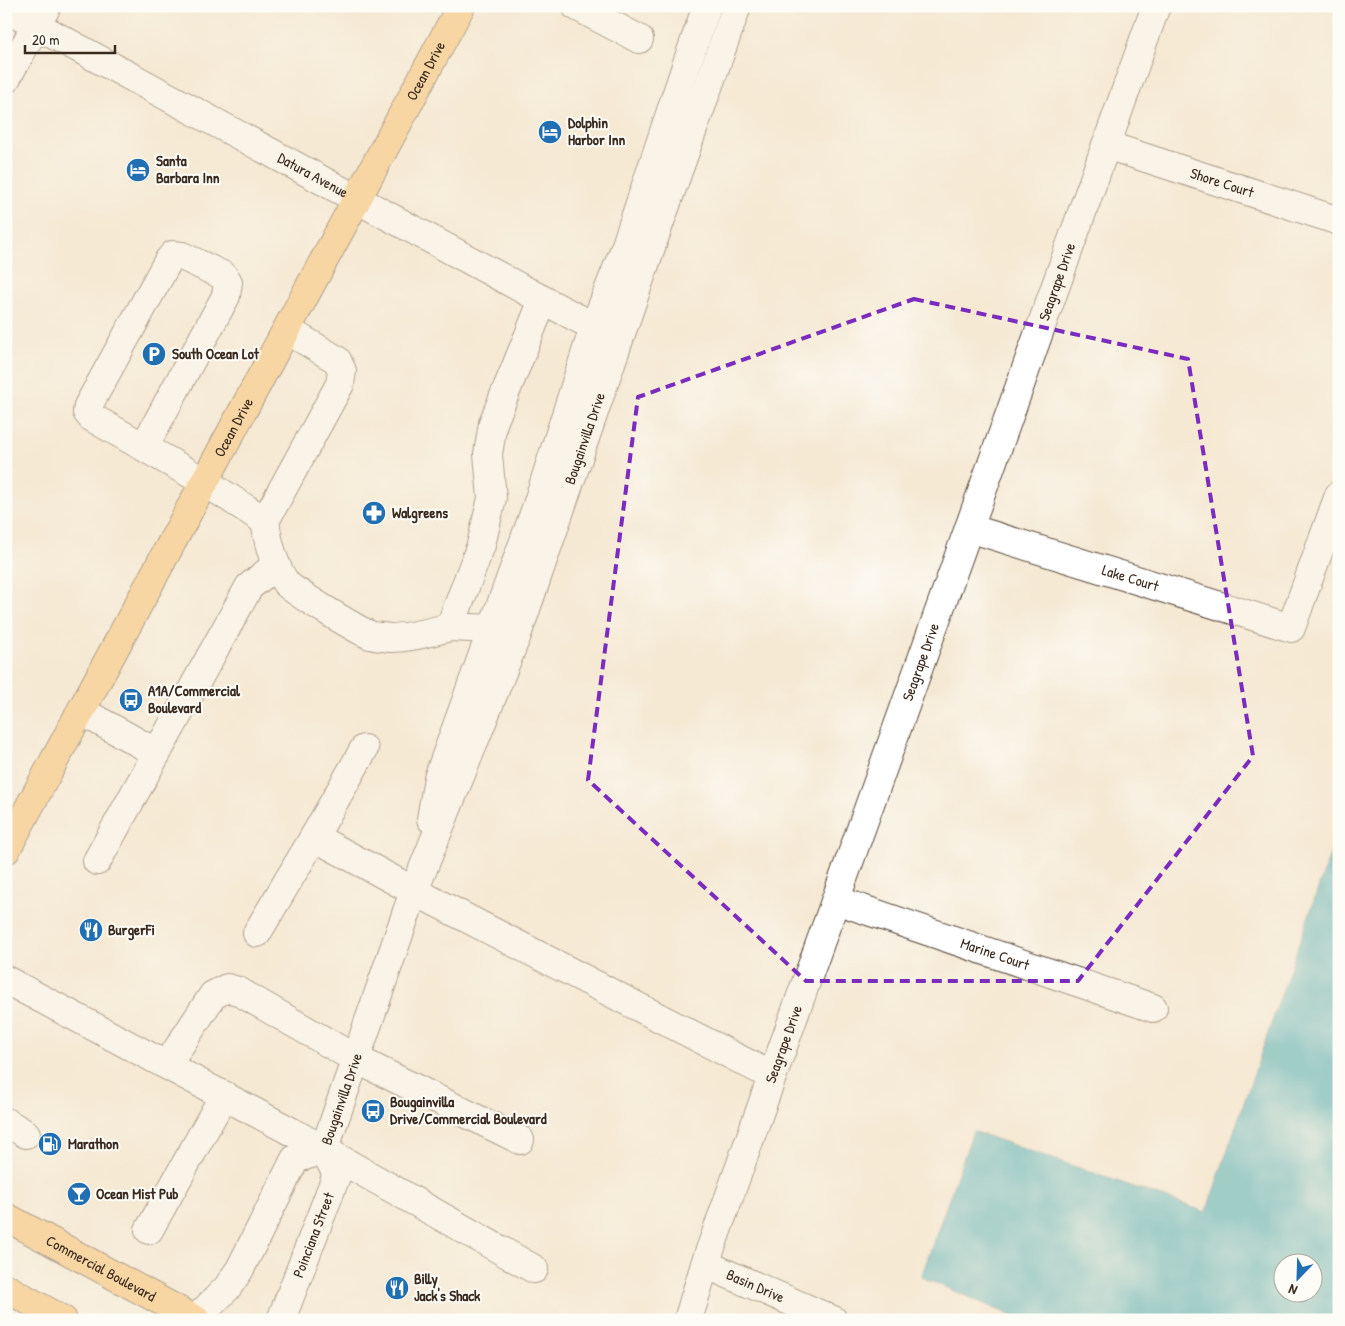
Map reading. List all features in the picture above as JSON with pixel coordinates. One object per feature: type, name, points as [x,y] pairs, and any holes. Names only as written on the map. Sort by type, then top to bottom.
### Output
[{"type":"main road","name":"Ocean Drive","points":[[6,850],[461,6]]},
{"type":"main road","name":"Commercial Boulevard","points":[[6,1217],[196,1320]]},
{"type":"main road","points":[[6,1288],[63,1320]]},
{"type":"street","points":[[576,6],[639,39]]},
{"type":"street","name":"Bougainvilla Drive","points":[[504,632],[536,508],[594,327],[625,248],[707,6]]},
{"type":"street","name":"Bougainvilla Drive","points":[[196,1320],[227,1288],[240,1269],[295,1159],[324,1150],[504,632],[619,340],[737,6]]},
{"type":"street","name":"Seagrape Drive","points":[[688,1320],[705,1264],[1156,6]]},
{"type":"street","name":"Datura Avenue","points":[[6,10],[41,16],[357,200],[619,340]]},
{"type":"street","points":[[6,79],[41,16]]},
{"type":"street","name":"Shore Court","points":[[1106,145],[1339,221]]},
{"type":"street","points":[[144,447],[226,296],[228,282],[224,276],[182,256],[173,255],[168,261],[88,406],[87,412],[91,417],[205,482],[265,521]]},
{"type":"street","points":[[450,627],[481,545],[492,498],[488,454],[493,423],[543,300]]},
{"type":"street","points":[[287,330],[337,360],[342,372],[340,384],[265,521],[276,564],[286,584],[348,624],[371,636],[407,637],[450,627],[504,632]]},
{"type":"street","name":"Lake Court","points":[[969,528],[1291,628],[1339,495]]},
{"type":"street","points":[[97,861],[249,587],[276,564]]},
{"type":"street","points":[[81,711],[157,754]]},
{"type":"street","points":[[257,933],[364,749]]},
{"type":"street","points":[[314,837],[419,880],[772,1076]]},
{"type":"street","name":"Marine Court","points":[[836,900],[1153,1008]]},
{"type":"street","points":[[6,980],[224,1095],[534,1269]]},
{"type":"street","points":[[167,1065],[213,995],[227,988],[238,991],[356,1059],[520,1140]]},
{"type":"street","points":[[149,1230],[224,1095]]},
{"type":"street","name":"Poinciana Street","points":[[281,1320],[337,1174],[324,1150]]},
{"type":"street","name":"Basin Drive","points":[[705,1264],[834,1320]]},
{"type":"highlighted area","points":[[914,299],[1188,359],[1253,756],[1078,981],[806,981],[588,780],[638,397]]},
{"type":"water","points":[[1339,828],[1339,1208],[1334,1221],[1339,1226],[1339,1320],[1022,1320],[921,1277],[973,1131],[1206,1212]]},
{"type":"place","name":"Dolphin Harbor Inn","points":[[550,132]]},
{"type":"place","name":"Santa Barbara Inn","points":[[138,170]]},
{"type":"place","name":"South Ocean Lot","points":[[154,354]]},
{"type":"place","name":"Walgreens","points":[[374,513]]},
{"type":"place","name":"A1A/Commercial Boulevard","points":[[131,700]]},
{"type":"place","name":"BurgerFi","points":[[91,930]]},
{"type":"place","name":"Bougainvilla Drive/Commercial Boulevard","points":[[373,1111]]},
{"type":"place","name":"Marathon","points":[[50,1144]]},
{"type":"place","name":"Ocean Mist Pub","points":[[79,1194]]},
{"type":"place","name":"Billy Jack's Shack","points":[[397,1288]]}]
